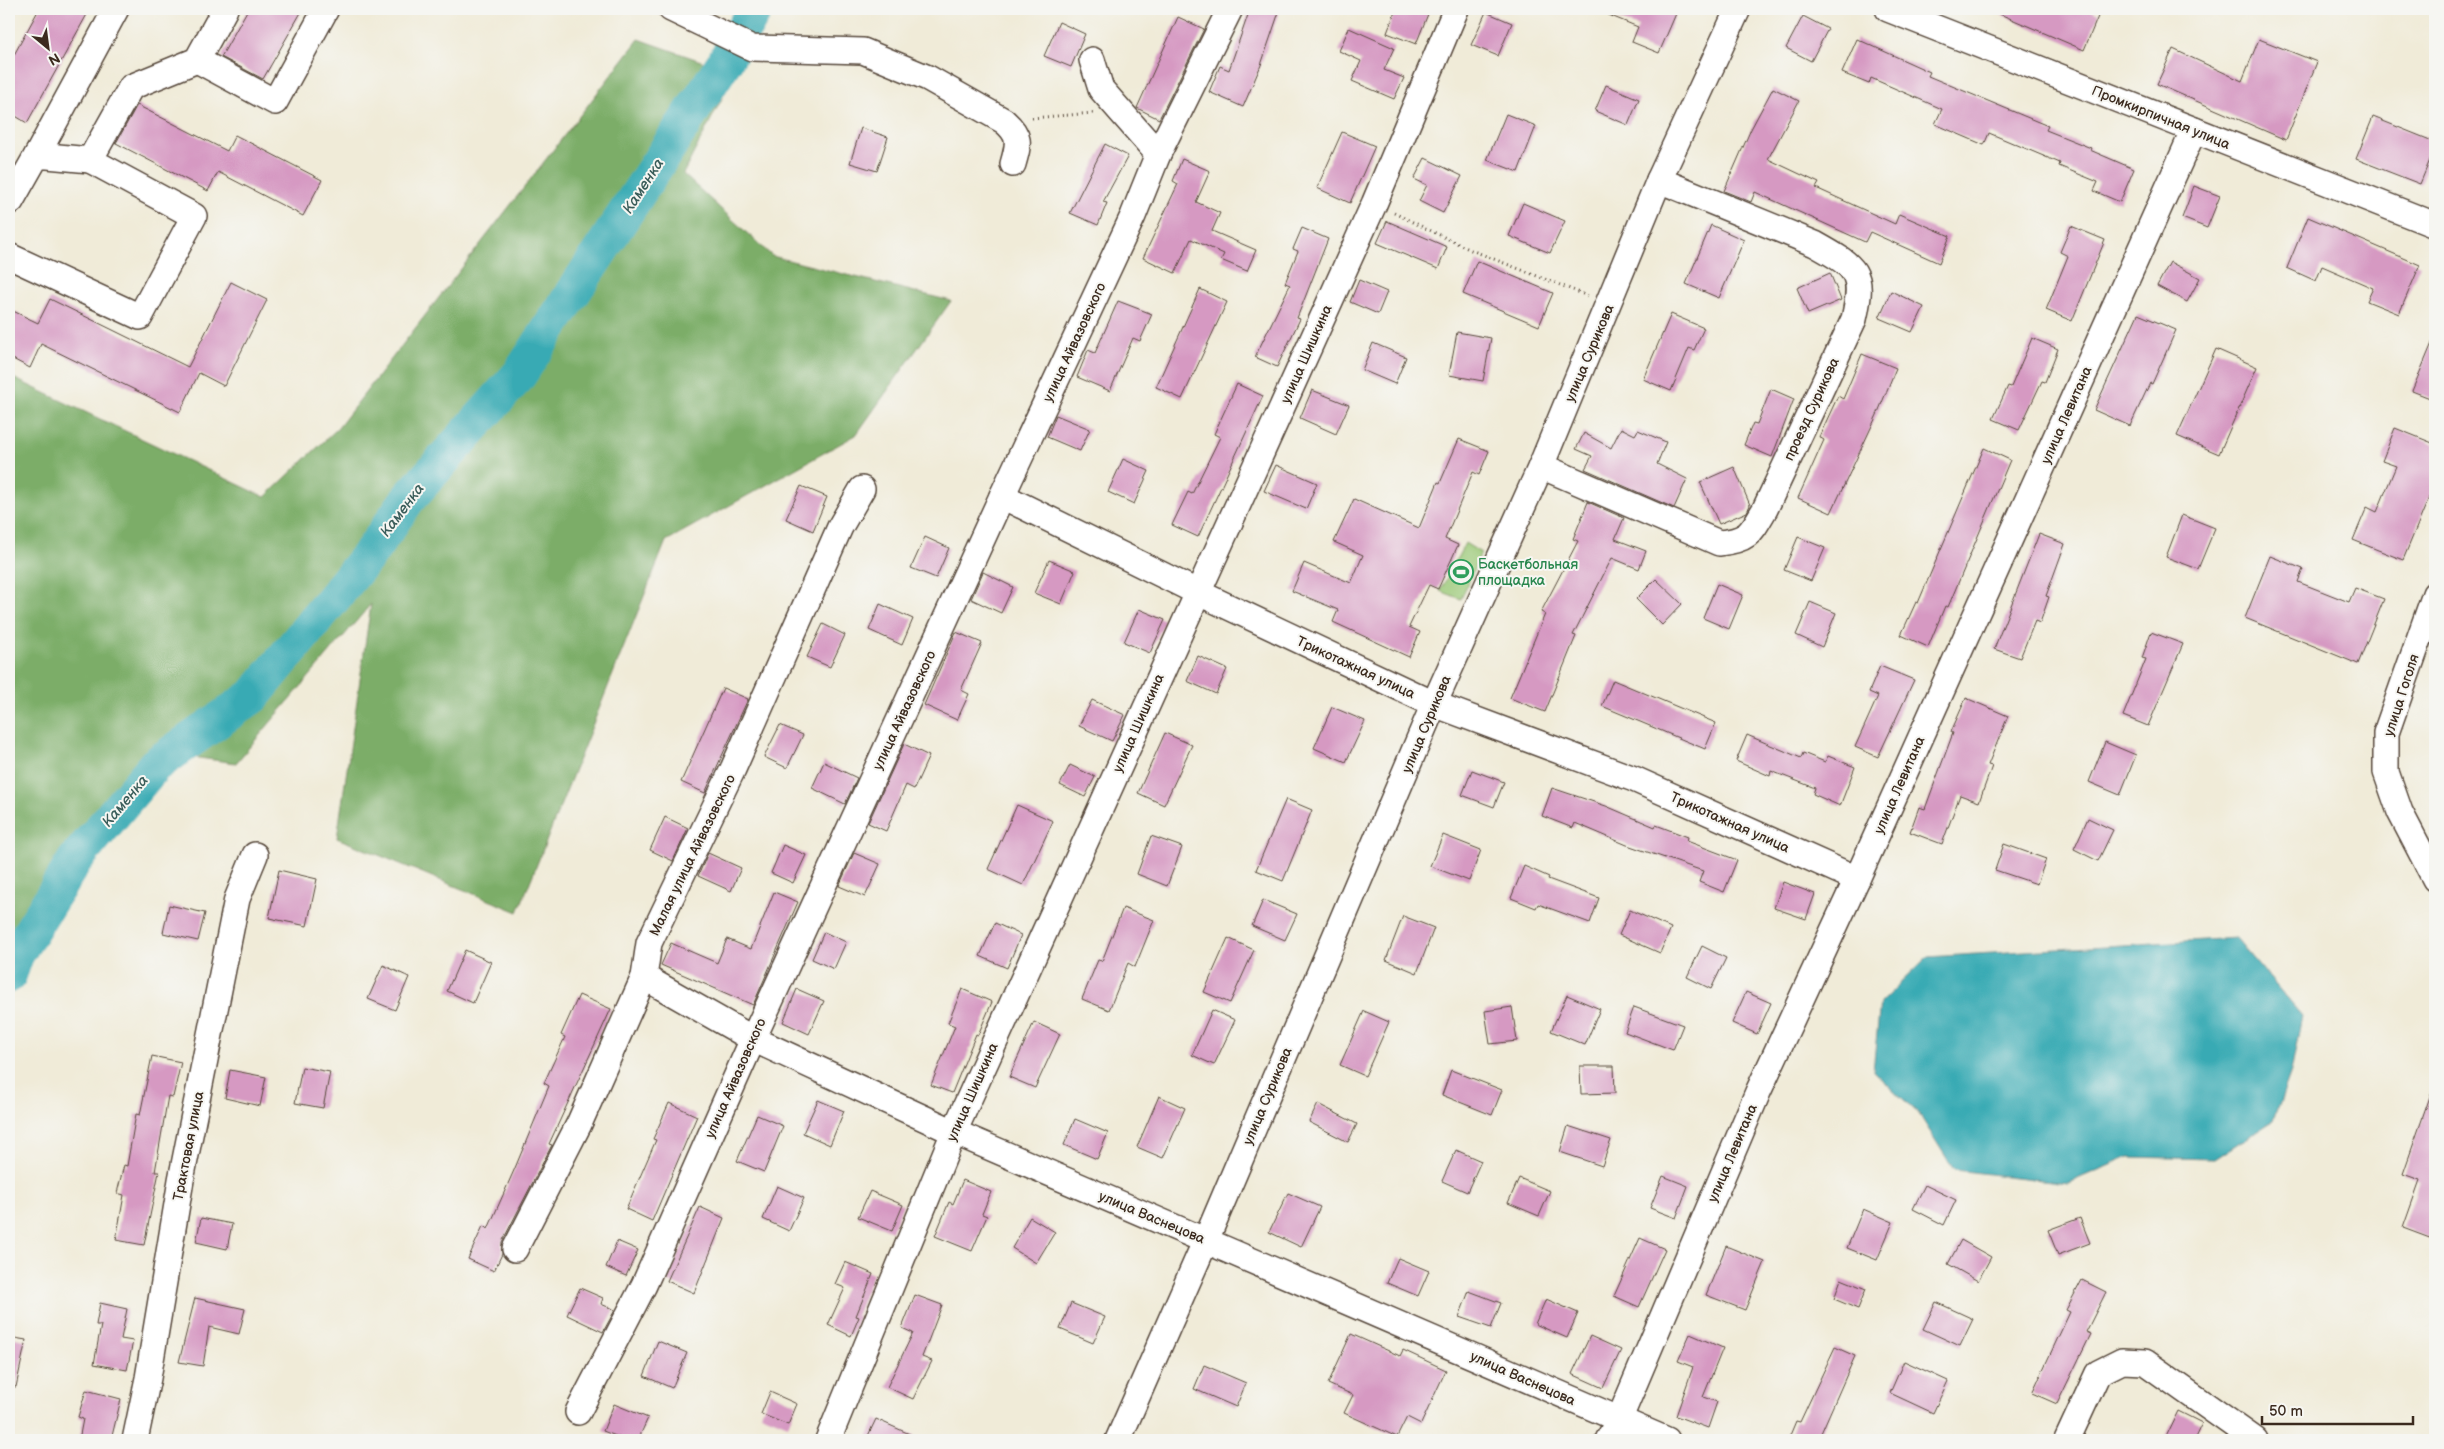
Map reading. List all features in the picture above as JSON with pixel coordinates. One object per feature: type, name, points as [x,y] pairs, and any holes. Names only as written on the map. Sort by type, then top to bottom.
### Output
[{"type":"street","points":[[10,202],[116,9]]},
{"type":"street","points":[[90,160],[131,87],[197,60],[225,9]]},
{"type":"street","points":[[197,60],[275,102],[326,9]]},
{"type":"street","name":"улица Айвазовского","points":[[578,1412],[644,1285],[753,1039],[1002,496],[1133,216],[1158,154],[1230,9]]},
{"type":"street","name":"улица Шишкина","points":[[828,1440],[954,1132],[1374,204],[1456,9]]},
{"type":"street","name":"улица Сурикова","points":[[1118,1440],[1206,1240],[1434,704],[1541,466],[1659,180],[1738,9]]},
{"type":"street","name":"Промкирпичная улица","points":[[1888,9],[2435,225]]},
{"type":"street","points":[[684,12],[720,33],[752,48],[863,51],[928,78],[1004,121],[1014,130],[1019,144],[1013,164]]},
{"type":"street","points":[[1092,60],[1101,89],[1158,154]]},
{"type":"street","name":"улица Левитана","points":[[1614,1430],[1758,1092],[1857,879],[2194,130]]},
{"type":"street","points":[[9,256],[140,317],[194,216],[90,160],[37,155]]},
{"type":"street","name":"проезд Сурикова","points":[[1541,466],[1719,543],[1739,541],[1753,530],[1765,508],[1854,319],[1859,295],[1859,283],[1855,272],[1837,256],[1815,244],[1659,180]]},
{"type":"street","name":"Малая улица Айвазовского","points":[[515,1249],[579,1124],[644,977],[650,943],[733,769],[840,527],[862,489]]},
{"type":"street","name":"Трикотажная улица","points":[[1002,496],[1197,592],[1434,704],[1634,779],[1857,879]]},
{"type":"street","name":"улица Гоголя","points":[[2435,594],[2386,733],[2386,772],[2400,812],[2435,878]]},
{"type":"street","name":"Трактовая улица","points":[[135,1440],[148,1378],[181,1180],[237,899],[254,855]]},
{"type":"street","name":"улица Васнецова","points":[[644,977],[753,1039],[954,1132],[1206,1240],[1614,1430],[1667,1440]]},
{"type":"street","points":[[2067,1440],[2098,1373],[2122,1361],[2145,1362],[2255,1440]]},
{"type":"path","points":[[1004,121],[1121,110]]},
{"type":"path","points":[[1374,204],[1472,250],[1609,304]]},
{"type":"green space","points":[[639,39],[735,73],[683,174],[772,256],[951,301],[856,435],[666,541],[518,912],[337,838],[371,604],[236,763],[147,751],[9,942],[9,376],[265,497],[338,428]]},
{"type":"green space","name":"Баскетбольная площадка","points":[[1465,543],[1481,553],[1461,599],[1440,591]]},
{"type":"water","points":[[2236,938],[2302,1016],[2291,1072],[2274,1120],[2214,1159],[2129,1157],[2068,1183],[1954,1170],[1919,1114],[1873,1071],[1880,1003],[1927,957]]},
{"type":"building","points":[[39,9],[90,9],[27,123],[9,112],[9,64]]},
{"type":"building","points":[[248,9],[303,9],[263,79],[221,57]]},
{"type":"building","points":[[1250,9],[1280,9],[1261,65],[1243,107],[1209,92],[1220,66],[1229,70]]},
{"type":"building","points":[[1396,9],[1414,9],[1428,14],[1416,44],[1387,33]]},
{"type":"building","points":[[1594,9],[1678,9],[1659,53],[1632,42],[1638,27]]},
{"type":"building","points":[[1988,9],[2086,9],[2099,14],[2084,50]]},
{"type":"building","points":[[1486,12],[1512,23],[1498,56],[1471,45]]},
{"type":"building","points":[[1803,16],[1828,29],[1811,61],[1786,48]]},
{"type":"building","points":[[1178,17],[1204,29],[1159,119],[1137,108]]},
{"type":"building","points":[[1059,22],[1085,34],[1071,67],[1044,56]]},
{"type":"building","points":[[1349,28],[1394,48],[1384,70],[1404,78],[1394,99],[1352,81],[1361,61],[1339,51]]},
{"type":"building","points":[[1857,39],[1930,72],[1928,76],[2048,126],[2046,130],[2091,148],[2090,150],[2134,169],[2120,202],[2094,191],[2098,182],[2059,166],[2060,163],[1989,133],[1984,145],[1935,124],[1942,109],[1871,78],[1869,84],[1842,73]]},
{"type":"building","points":[[2259,39],[2317,62],[2286,140],[2157,84],[2173,49],[2242,81]]},
{"type":"building","points":[[1606,85],[1639,99],[1628,125],[1595,111]]},
{"type":"building","points":[[1773,88],[1799,101],[1768,159],[1819,183],[1816,188],[1895,224],[1899,214],[1950,236],[1939,263],[1870,232],[1865,242],[1755,192],[1751,202],[1724,191],[1751,129]]},
{"type":"building","points":[[137,105],[227,151],[235,135],[322,180],[303,216],[218,172],[208,191],[116,143]]},
{"type":"building","points":[[1506,114],[1536,126],[1518,172],[1487,160]]},
{"type":"building","points":[[2373,117],[2435,142],[2435,148],[2420,184],[2356,159]]},
{"type":"building","points":[[861,128],[888,137],[877,171],[850,163]]},
{"type":"building","points":[[1342,132],[1375,146],[1350,203],[1317,188]]},
{"type":"building","points":[[1105,144],[1128,156],[1103,202],[1107,203],[1098,225],[1070,213]]},
{"type":"building","points":[[1425,158],[1462,176],[1443,213],[1419,201],[1427,185],[1414,179]]},
{"type":"building","points":[[1182,159],[1210,171],[1196,202],[1220,213],[1212,231],[1256,250],[1247,271],[1221,260],[1224,254],[1191,239],[1175,273],[1143,258],[1178,184],[1173,181]]},
{"type":"building","points":[[2194,186],[2220,196],[2207,228],[2182,218]]},
{"type":"building","points":[[1523,203],[1565,221],[1550,253],[1509,236]]},
{"type":"building","points":[[2308,217],[2420,265],[2399,314],[2367,301],[2373,288],[2322,266],[2316,281],[2287,268]]},
{"type":"building","points":[[1387,221],[1447,247],[1438,269],[1377,243]]},
{"type":"building","points":[[1711,225],[1744,240],[1719,298],[1686,284]]},
{"type":"building","points":[[2071,226],[2105,240],[2072,321],[2046,310],[2068,256],[2060,252]]},
{"type":"building","points":[[1302,228],[1328,239],[1297,318],[1300,319],[1277,367],[1255,357],[1290,285],[1285,283],[1298,251],[1293,249]]},
{"type":"building","points":[[1477,261],[1553,293],[1539,326],[1463,294]]},
{"type":"building","points":[[2170,262],[2200,278],[2187,302],[2157,286]]},
{"type":"building","points":[[1830,273],[1841,300],[1808,314],[1797,288]]},
{"type":"building","points":[[1359,280],[1387,292],[1378,314],[1350,302]]},
{"type":"building","points":[[231,282],[267,300],[224,386],[199,373],[180,412],[41,344],[30,368],[9,357],[9,309],[38,323],[50,299],[188,367]]},
{"type":"building","points":[[1200,289],[1227,302],[1182,399],[1156,387]]},
{"type":"building","points":[[1891,291],[1924,307],[1912,332],[1879,318]]},
{"type":"building","points":[[1118,301],[1152,314],[1140,341],[1133,338],[1110,391],[1077,377],[1088,350],[1095,353]]},
{"type":"building","points":[[1671,314],[1704,328],[1694,350],[1689,348],[1671,391],[1643,379]]},
{"type":"building","points":[[2138,314],[2176,330],[2152,384],[2150,383],[2130,426],[2094,410]]},
{"type":"building","points":[[1457,332],[1491,338],[1483,381],[1449,375]]},
{"type":"building","points":[[2435,336],[2435,400],[2412,391]]},
{"type":"building","points":[[2032,338],[2058,349],[2045,382],[2042,381],[2019,430],[1993,419],[2008,386],[2011,387]]},
{"type":"building","points":[[1373,343],[1406,357],[1395,384],[1362,370]]},
{"type":"building","points":[[2216,349],[2257,367],[2219,454],[2177,436]]},
{"type":"building","points":[[1862,354],[1896,368],[1877,415],[1831,513],[1798,498],[1824,440],[1819,437],[1838,396],[1843,399]]},
{"type":"building","points":[[1237,384],[1263,396],[1198,537],[1172,525],[1188,492],[1192,494],[1220,437],[1214,434]]},
{"type":"building","points":[[1771,389],[1794,399],[1772,457],[1744,445],[1753,423],[1757,424]]},
{"type":"building","points":[[1312,390],[1349,405],[1336,434],[1300,418]]},
{"type":"building","points":[[1056,415],[1090,429],[1080,451],[1047,437]]},
{"type":"building","points":[[1621,428],[1635,435],[1638,430],[1666,442],[1657,464],[1687,479],[1674,508],[1585,469],[1592,456],[1576,449],[1584,433],[1611,448]]},
{"type":"building","points":[[2395,428],[2435,444],[2435,483],[2403,560],[2353,540],[2367,507],[2377,512],[2396,466],[2382,461]]},
{"type":"building","points":[[1459,439],[1489,451],[1479,475],[1473,472],[1445,539],[1458,545],[1438,589],[1429,585],[1409,627],[1420,632],[1409,657],[1333,622],[1338,610],[1292,591],[1304,563],[1351,583],[1363,555],[1334,542],[1354,499],[1419,528],[1438,482],[1440,483]]},
{"type":"building","points":[[1984,448],[2010,460],[1948,607],[1945,606],[1928,647],[1901,635],[1916,602],[1918,603]]},
{"type":"building","points":[[1123,459],[1149,471],[1134,504],[1108,492]]},
{"type":"building","points":[[1276,465],[1317,483],[1306,509],[1264,491]]},
{"type":"building","points":[[1734,467],[1750,505],[1747,512],[1719,524],[1700,482]]},
{"type":"building","points":[[801,486],[827,497],[813,531],[786,519]]},
{"type":"building","points":[[1588,502],[1624,518],[1615,539],[1646,551],[1639,569],[1612,558],[1573,635],[1576,636],[1545,712],[1510,698],[1545,614],[1541,612],[1578,541],[1573,539]]},
{"type":"building","points":[[2182,515],[2215,528],[2198,569],[2166,557]]},
{"type":"building","points":[[2039,534],[2065,544],[2046,596],[2049,597],[2040,623],[2035,621],[2020,658],[1994,649]]},
{"type":"building","points":[[925,537],[949,548],[936,578],[911,568]]},
{"type":"building","points":[[1798,537],[1825,548],[1811,581],[1784,570]]},
{"type":"building","points":[[2270,556],[2303,569],[2298,582],[2349,602],[2355,588],[2384,599],[2358,664],[2245,618]]},
{"type":"building","points":[[1049,560],[1075,571],[1061,604],[1034,593]]},
{"type":"building","points":[[983,572],[1013,587],[1001,613],[971,599]]},
{"type":"building","points":[[1656,579],[1682,604],[1662,625],[1636,599]]},
{"type":"building","points":[[1717,584],[1743,595],[1729,629],[1703,618]]},
{"type":"building","points":[[1810,602],[1836,613],[1822,647],[1796,635]]},
{"type":"building","points":[[880,604],[913,619],[902,645],[869,630]]},
{"type":"building","points":[[1139,609],[1165,620],[1150,653],[1124,642]]},
{"type":"building","points":[[823,624],[845,635],[830,667],[807,657]]},
{"type":"building","points":[[956,632],[982,643],[961,690],[969,694],[957,720],[924,705]]},
{"type":"building","points":[[2151,632],[2183,644],[2148,726],[2123,716],[2146,659],[2142,658]]},
{"type":"building","points":[[1198,656],[1227,669],[1216,694],[1187,681]]},
{"type":"building","points":[[1880,666],[1914,680],[1878,757],[1855,747],[1878,696],[1869,692]]},
{"type":"building","points":[[1613,680],[1716,723],[1705,749],[1602,706]]},
{"type":"building","points":[[723,688],[748,699],[705,793],[681,782]]},
{"type":"building","points":[[1966,698],[2008,716],[1988,765],[1992,766],[1979,802],[1960,795],[1942,844],[1910,832],[1919,807],[1925,809],[1953,733],[1951,732]]},
{"type":"building","points":[[1092,700],[1125,715],[1112,741],[1079,726]]},
{"type":"building","points":[[1332,707],[1365,721],[1346,762],[1314,748]]},
{"type":"building","points":[[780,725],[803,735],[787,768],[764,757]]},
{"type":"building","points":[[1165,733],[1192,745],[1164,805],[1138,793]]},
{"type":"building","points":[[1747,735],[1801,758],[1803,753],[1825,762],[1828,756],[1855,767],[1840,806],[1813,794],[1815,788],[1771,771],[1770,776],[1736,761]]},
{"type":"building","points":[[2105,742],[2136,755],[2120,795],[2089,782]]},
{"type":"building","points":[[904,744],[929,756],[914,789],[906,785],[886,831],[868,823]]},
{"type":"building","points":[[824,762],[857,778],[845,804],[812,788]]},
{"type":"building","points":[[1070,765],[1095,777],[1085,797],[1060,785]]},
{"type":"building","points":[[1472,770],[1504,782],[1494,807],[1462,795]]},
{"type":"building","points":[[1552,788],[1606,806],[1655,827],[1656,825],[1688,837],[1687,841],[1737,860],[1724,892],[1699,882],[1703,871],[1627,845],[1575,823],[1573,828],[1542,816]]},
{"type":"building","points":[[1286,799],[1312,810],[1283,881],[1256,870]]},
{"type":"building","points":[[1017,805],[1053,821],[1023,885],[988,869]]},
{"type":"building","points":[[665,817],[688,828],[673,861],[650,850]]},
{"type":"building","points":[[2088,818],[2113,830],[2098,861],[2074,849]]},
{"type":"building","points":[[1443,835],[1481,850],[1469,881],[1430,866]]},
{"type":"building","points":[[1151,836],[1182,847],[1167,886],[1137,874]]},
{"type":"building","points":[[2004,844],[2046,859],[2037,884],[1995,870]]},
{"type":"building","points":[[783,845],[806,855],[793,883],[771,873]]},
{"type":"building","points":[[708,853],[741,868],[731,891],[698,876]]},
{"type":"building","points":[[854,853],[880,864],[865,897],[839,886]]},
{"type":"building","points":[[1524,866],[1549,877],[1548,879],[1599,898],[1590,923],[1538,904],[1536,908],[1511,898]]},
{"type":"building","points":[[279,870],[317,879],[307,926],[269,918]]},
{"type":"building","points":[[1783,882],[1815,894],[1806,919],[1774,908]]},
{"type":"building","points":[[774,892],[798,902],[753,1005],[661,965],[671,943],[717,963],[727,939],[751,949]]},
{"type":"building","points":[[1263,900],[1297,914],[1285,940],[1252,926]]},
{"type":"building","points":[[169,905],[205,913],[198,941],[163,933]]},
{"type":"building","points":[[1123,908],[1154,920],[1135,967],[1128,963],[1109,1010],[1082,999],[1098,960],[1102,961]]},
{"type":"building","points":[[1630,910],[1671,928],[1660,953],[1619,935]]},
{"type":"building","points":[[1403,916],[1434,928],[1417,973],[1386,960]]},
{"type":"building","points":[[995,923],[1021,935],[1007,968],[980,956]]},
{"type":"building","points":[[824,932],[846,942],[834,969],[812,959]]},
{"type":"building","points":[[1228,938],[1254,950],[1230,1003],[1204,992]]},
{"type":"building","points":[[1702,946],[1726,958],[1711,989],[1687,977]]},
{"type":"building","points":[[465,950],[491,962],[473,1003],[447,991]]},
{"type":"building","points":[[383,965],[409,977],[395,1010],[368,999]]},
{"type":"building","points":[[797,989],[824,1001],[809,1034],[783,1022]]},
{"type":"building","points":[[962,989],[992,1002],[978,1035],[976,1034],[952,1093],[931,1085],[955,1026],[948,1023]]},
{"type":"building","points":[[1746,992],[1771,1003],[1757,1034],[1732,1023]]},
{"type":"building","points":[[579,995],[611,1009],[549,1144],[552,1145],[502,1242],[502,1254],[494,1271],[468,1259],[483,1226],[488,1229],[515,1168],[549,1086],[544,1083],[565,1037],[561,1035]]},
{"type":"building","points":[[1567,995],[1600,1009],[1585,1045],[1551,1031]]},
{"type":"building","points":[[1512,1007],[1517,1041],[1490,1044],[1485,1011]]},
{"type":"building","points":[[1634,1007],[1683,1025],[1673,1050],[1625,1032]]},
{"type":"building","points":[[1212,1010],[1235,1020],[1214,1065],[1192,1055]]},
{"type":"building","points":[[1364,1011],[1389,1022],[1365,1076],[1340,1065]]},
{"type":"building","points":[[1034,1022],[1060,1034],[1035,1088],[1009,1077]]},
{"type":"building","points":[[152,1056],[181,1062],[173,1097],[168,1096],[155,1172],[159,1172],[144,1245],[116,1240],[124,1195],[117,1193],[124,1165],[127,1166],[136,1114],[140,1115]]},
{"type":"building","points":[[1580,1066],[1614,1066],[1615,1093],[1581,1094]]},
{"type":"building","points":[[302,1067],[330,1072],[323,1108],[295,1103]]},
{"type":"building","points":[[230,1070],[266,1077],[260,1106],[225,1098]]},
{"type":"building","points":[[1451,1070],[1502,1090],[1492,1115],[1442,1095]]},
{"type":"building","points":[[2433,1088],[2435,1089],[2435,1240],[2403,1228],[2420,1180],[2403,1174]]},
{"type":"building","points":[[1159,1096],[1185,1108],[1163,1158],[1137,1147]]},
{"type":"building","points":[[818,1100],[844,1111],[830,1145],[803,1133]]},
{"type":"building","points":[[669,1103],[697,1116],[652,1221],[626,1209],[656,1140],[653,1139]]},
{"type":"building","points":[[1318,1104],[1357,1124],[1348,1142],[1309,1122]]},
{"type":"building","points":[[757,1115],[783,1126],[764,1172],[737,1161]]},
{"type":"building","points":[[1075,1119],[1108,1133],[1097,1159],[1064,1145]]},
{"type":"building","points":[[1568,1126],[1611,1140],[1602,1166],[1560,1152]]},
{"type":"building","points":[[1456,1150],[1481,1161],[1467,1192],[1442,1181]]},
{"type":"building","points":[[1663,1176],[1688,1186],[1676,1218],[1650,1208]]},
{"type":"building","points":[[1519,1178],[1550,1191],[1539,1216],[1508,1203]]},
{"type":"building","points":[[963,1180],[991,1192],[982,1214],[987,1216],[972,1251],[935,1236],[949,1202],[953,1204]]},
{"type":"building","points":[[1925,1185],[1956,1200],[1944,1225],[1913,1209]]},
{"type":"building","points":[[777,1186],[804,1198],[789,1231],[763,1219]]},
{"type":"building","points":[[870,1191],[903,1205],[892,1231],[858,1217]]},
{"type":"building","points":[[1288,1193],[1320,1207],[1301,1247],[1269,1232]]},
{"type":"building","points":[[700,1207],[724,1218],[694,1293],[667,1281]]},
{"type":"building","points":[[1863,1209],[1893,1222],[1877,1260],[1847,1248]]},
{"type":"building","points":[[1030,1217],[1055,1232],[1036,1263],[1012,1248]]},
{"type":"building","points":[[201,1218],[232,1224],[227,1249],[196,1242]]},
{"type":"building","points":[[2080,1218],[2090,1243],[2058,1255],[2048,1230]]},
{"type":"building","points":[[1640,1238],[1665,1249],[1639,1307],[1614,1296]]},
{"type":"building","points":[[1961,1240],[1991,1257],[1978,1281],[1948,1264]]},
{"type":"building","points":[[617,1241],[638,1250],[626,1276],[606,1267]]},
{"type":"building","points":[[1726,1246],[1765,1262],[1745,1310],[1706,1295]]},
{"type":"building","points":[[1398,1258],[1429,1271],[1418,1296],[1387,1283]]},
{"type":"building","points":[[845,1262],[873,1274],[856,1316],[859,1317],[851,1336],[828,1325],[845,1288],[835,1284]]},
{"type":"building","points":[[1841,1279],[1866,1289],[1858,1309],[1834,1299]]},
{"type":"building","points":[[2082,1280],[2106,1292],[2086,1332],[2091,1334],[2057,1404],[2032,1393],[2070,1312],[2066,1310]]},
{"type":"building","points":[[580,1288],[603,1298],[601,1304],[615,1310],[603,1332],[567,1315]]},
{"type":"building","points":[[1469,1291],[1501,1303],[1491,1328],[1459,1317]]},
{"type":"building","points":[[915,1295],[942,1305],[922,1357],[932,1361],[913,1399],[887,1387],[913,1333],[902,1328]]},
{"type":"building","points":[[195,1298],[245,1309],[239,1334],[209,1327],[203,1366],[179,1362]]},
{"type":"building","points":[[1546,1299],[1578,1313],[1567,1338],[1535,1324]]},
{"type":"building","points":[[1936,1302],[1973,1319],[1960,1346],[1923,1329]]},
{"type":"building","points":[[100,1303],[127,1309],[121,1339],[133,1341],[127,1370],[94,1364],[101,1325],[96,1325]]},
{"type":"building","points":[[1071,1303],[1105,1317],[1093,1343],[1060,1329]]},
{"type":"building","points":[[1351,1334],[1400,1356],[1403,1350],[1446,1370],[1421,1424],[1407,1417],[1397,1437],[1344,1413],[1353,1395],[1328,1384]]},
{"type":"building","points":[[1690,1334],[1723,1348],[1703,1397],[1717,1402],[1708,1428],[1676,1416],[1693,1367],[1678,1361]]},
{"type":"building","points":[[1590,1336],[1621,1350],[1603,1388],[1572,1374]]},
{"type":"building","points":[[9,1337],[26,1340],[16,1387],[9,1386]]},
{"type":"building","points":[[658,1341],[687,1353],[672,1388],[644,1376]]},
{"type":"building","points":[[1835,1347],[1855,1356],[1818,1440],[1788,1440],[1796,1421],[1800,1422]]},
{"type":"building","points":[[1904,1361],[1948,1381],[1933,1413],[1890,1393]]},
{"type":"building","points":[[1204,1365],[1246,1383],[1236,1407],[1194,1389]]},
{"type":"building","points":[[86,1390],[121,1399],[111,1440],[79,1440],[83,1419],[78,1417]]},
{"type":"building","points":[[770,1392],[797,1404],[788,1425],[761,1414]]},
{"type":"building","points":[[614,1404],[648,1418],[638,1440],[626,1440],[603,1431]]},
{"type":"building","points":[[2178,1411],[2202,1423],[2194,1440],[2164,1440]]},
{"type":"building","points":[[876,1419],[923,1440],[866,1440]]},
{"type":"waterway","name":"Каменка","points":[[9,975],[16,955],[75,860],[155,765],[253,696],[371,552],[408,499],[519,375],[725,61],[755,9]]},
{"type":"place","name":"Баскетбольная площадка","points":[[1461,572]]}]
